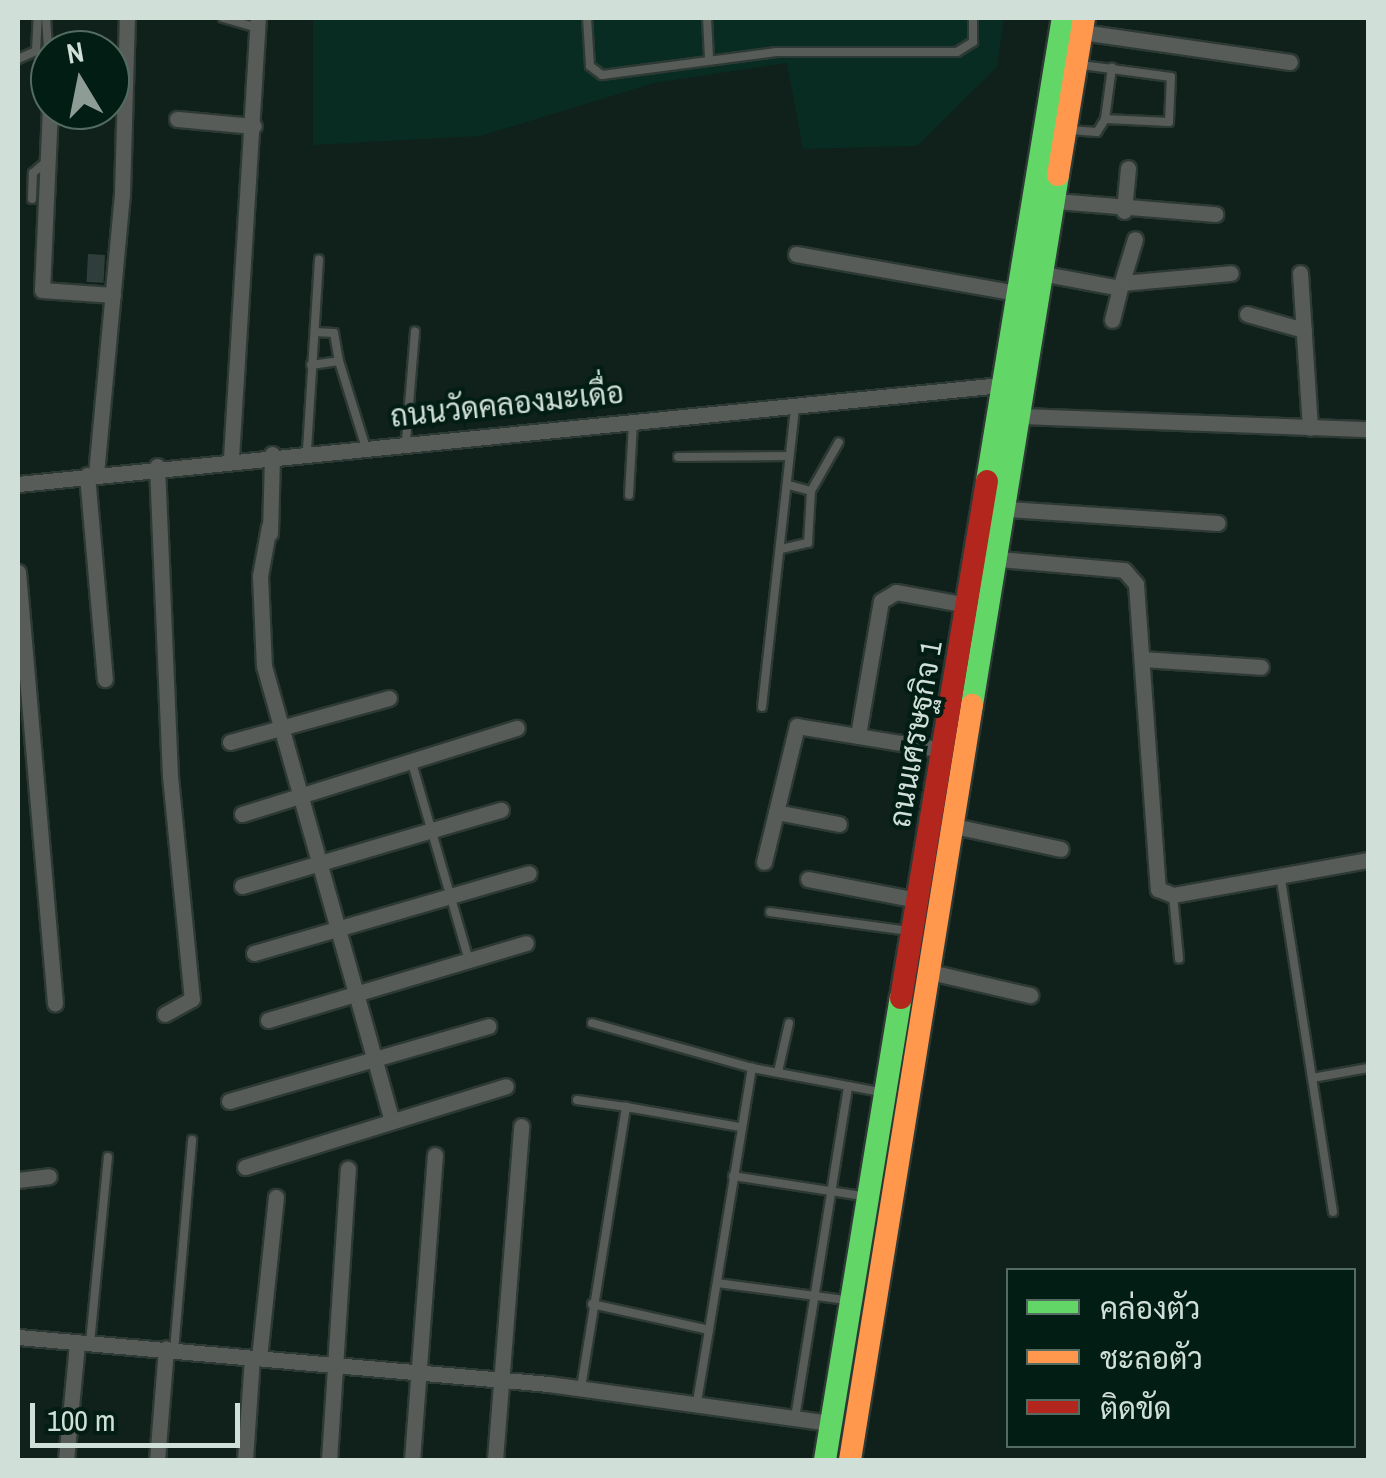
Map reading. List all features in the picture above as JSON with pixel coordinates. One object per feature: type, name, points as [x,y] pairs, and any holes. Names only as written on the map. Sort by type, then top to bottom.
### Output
[{"type":"main road","name":"ถนนเศรษฐกิจ 1","points":[[850,1460],[1023,416],[1077,64],[1076,22]]},
{"type":"main road","name":"ถนนเศรษฐกิจ 1","points":[[825,1460],[1018,293],[1076,22]]},
{"type":"street","points":[[1076,22],[1290,62]]},
{"type":"street","points":[[231,458],[258,23]]},
{"type":"street","points":[[178,119],[254,126]]},
{"type":"street","points":[[49,130],[42,290],[113,295]]},
{"type":"street","points":[[105,679],[92,474],[113,295],[117,130]]},
{"type":"street","points":[[1124,211],[1128,168]]},
{"type":"street","points":[[1056,201],[1124,211],[1215,214]]},
{"type":"street","points":[[1112,320],[1135,239]]},
{"type":"street","points":[[796,254],[1018,293]]},
{"type":"street","points":[[1045,274],[1121,286],[1231,273]]},
{"type":"street","points":[[1300,273],[1310,428]]},
{"type":"street","points":[[1247,314],[1286,318],[1304,330]]},
{"type":"street","name":"ถนนวัดคลองมะเดื่อ","points":[[18,484],[307,450],[1002,385]]},
{"type":"street","points":[[1023,416],[1368,430]]},
{"type":"street","points":[[272,454],[262,620],[282,728],[391,1119]]},
{"type":"street","points":[[157,466],[170,776],[192,999],[165,1014]]},
{"type":"street","points":[[1008,509],[1218,523]]},
{"type":"street","points":[[999,559],[1130,574],[1142,659],[1155,879],[1173,895],[1280,880],[1368,860]]},
{"type":"street","points":[[18,572],[55,1003]]},
{"type":"street","points":[[858,735],[881,601],[896,592],[967,605]]},
{"type":"street","points":[[1142,659],[1260,666]]},
{"type":"street","points":[[230,742],[389,698]]},
{"type":"street","points":[[764,862],[797,726],[943,750]]},
{"type":"street","points":[[242,814],[517,728]]},
{"type":"street","points":[[242,886],[501,810]]},
{"type":"street","points":[[776,812],[838,824]]},
{"type":"street","points":[[954,826],[1061,849]]},
{"type":"street","points":[[254,954],[529,873]]},
{"type":"street","points":[[808,880],[917,900]]},
{"type":"street","points":[[268,1020],[526,943]]},
{"type":"street","points":[[930,972],[1030,995]]},
{"type":"street","points":[[229,1101],[488,1026]]},
{"type":"street","points":[[245,1167],[506,1086]]},
{"type":"street","points":[[496,1460],[521,1126]]},
{"type":"street","points":[[412,1460],[435,1156]]},
{"type":"street","points":[[329,1460],[348,1168]]},
{"type":"street","points":[[18,1180],[49,1176]]},
{"type":"street","points":[[245,1460],[276,1197]]},
{"type":"street","points":[[18,1337],[501,1379],[697,1402],[831,1423]]},
{"type":"street","points":[[66,1460],[84,1344]]},
{"type":"street","points":[[157,1460],[170,1350]]},
{"type":"lane","points":[[18,60],[36,51],[38,18]]},
{"type":"lane","points":[[222,18],[258,23]]},
{"type":"lane","points":[[587,18],[590,66],[602,75],[709,58],[956,52],[973,42],[973,18]]},
{"type":"lane","points":[[707,18],[709,58]]},
{"type":"lane","points":[[1077,64],[1171,76],[1168,122],[1105,118]]},
{"type":"lane","points":[[1067,130],[1097,132],[1105,118],[1112,68]]},
{"type":"lane","points":[[32,199],[33,173],[47,161]]},
{"type":"lane","points":[[307,450],[320,259]]},
{"type":"lane","points":[[406,441],[415,331]]},
{"type":"lane","points":[[315,332],[334,333],[366,445]]},
{"type":"lane","points":[[311,365],[339,361]]},
{"type":"lane","points":[[762,707],[796,403]]},
{"type":"lane","points":[[628,495],[634,419]]},
{"type":"lane","points":[[782,549],[808,542],[811,491],[839,442]]},
{"type":"lane","points":[[678,457],[789,456]]},
{"type":"lane","points":[[788,486],[811,491]]},
{"type":"lane","points":[[412,760],[469,960]]},
{"type":"lane","points":[[1280,880],[1333,1212]]},
{"type":"lane","points":[[1173,895],[1179,960]]},
{"type":"lane","points":[[770,912],[912,932]]},
{"type":"lane","points":[[592,1023],[752,1068],[885,1092]]},
{"type":"lane","points":[[778,1072],[789,1024]]},
{"type":"lane","points":[[697,1402],[739,1127],[752,1068]]},
{"type":"lane","points":[[1312,1078],[1368,1068]]},
{"type":"lane","points":[[795,1418],[848,1087]]},
{"type":"lane","points":[[577,1100],[739,1127]]},
{"type":"lane","points":[[581,1388],[626,1106]]},
{"type":"lane","points":[[170,1350],[192,1140]]},
{"type":"lane","points":[[84,1344],[108,1157]]},
{"type":"lane","points":[[733,1176],[868,1197]]},
{"type":"lane","points":[[717,1283],[851,1300]]},
{"type":"lane","points":[[592,1304],[708,1330]]},
{"type":"shaded area","points":[[313,18],[1004,18],[997,67],[917,146],[803,149],[787,63],[654,83],[481,136],[313,145]]},
{"type":"building","points":[[88,254],[105,255],[104,283],[87,282]]},
{"type":"traffic: fast","points":[[987,481],[1063,18]]},
{"type":"traffic: fast","points":[[972,705],[1058,175]]},
{"type":"traffic: fast","points":[[825,1460],[901,998]]},
{"type":"traffic: slow","points":[[1058,175],[1084,18]]},
{"type":"traffic: slow","points":[[850,1460],[972,705]]},
{"type":"traffic: jam","points":[[901,998],[987,481]]}]
